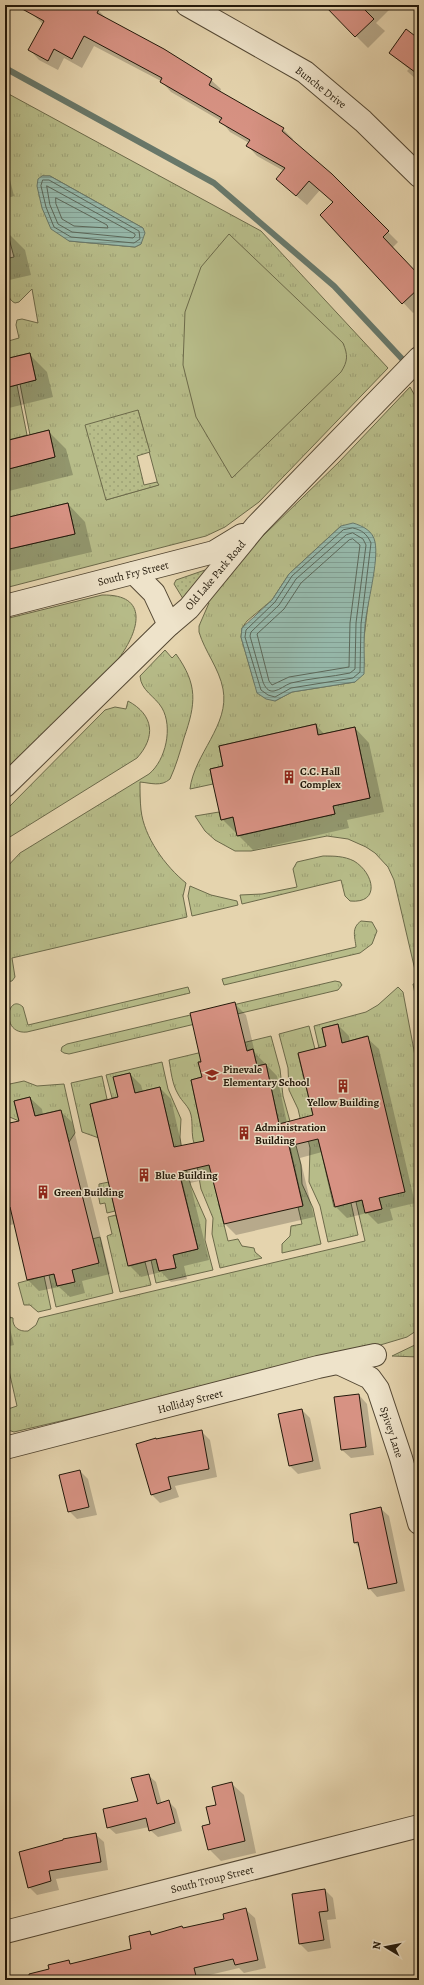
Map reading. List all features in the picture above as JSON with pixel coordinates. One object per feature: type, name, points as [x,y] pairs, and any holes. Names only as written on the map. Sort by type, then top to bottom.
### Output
[{"type":"street","name":"Bunche Drive","points":[[187,5],[305,72],[363,121],[419,176]]},
{"type":"street","name":"Old Lake Park Road","points":[[5,786],[169,625],[189,608],[256,526],[419,358]]},
{"type":"street","name":"South Fry Street","points":[[5,606],[214,552],[256,526]]},
{"type":"street","points":[[134,573],[154,593],[169,625]]},
{"type":"street","name":"Holliday Street","points":[[5,1448],[338,1363],[375,1355]]},
{"type":"street","name":"Spivey Lane","points":[[338,1363],[370,1378],[378,1390],[401,1458],[419,1523]]},
{"type":"street","name":"South Troup Street","points":[[5,1932],[419,1826]]},
{"type":"green space","points":[[5,92],[261,231],[388,368],[259,502],[225,527],[206,536],[5,588],[5,550],[75,534],[68,503],[5,518],[5,470],[55,457],[49,430],[30,435],[20,384],[36,380],[30,353],[5,359],[5,342],[19,338],[16,325],[17,320],[22,319],[38,323],[32,289],[19,302],[15,303],[8,296],[5,277],[5,259],[14,257],[7,231],[5,231]],"holes":[[[42,176],[50,176],[143,228],[141,244],[135,247],[69,241]],[[138,410],[158,485],[106,500]]]},
{"type":"green space","points":[[229,234],[343,343],[346,351],[345,365],[341,372],[232,478],[196,417],[183,365],[185,312],[201,267]]},
{"type":"green space","points":[[17,385],[27,435],[5,441],[5,388]]},
{"type":"green space","points":[[410,387],[419,403],[419,1013],[413,984],[418,983],[394,880],[388,867],[375,853],[348,839],[327,836],[251,851],[235,851],[215,840],[205,831],[195,816],[219,812],[221,820],[233,817],[238,836],[335,814],[333,806],[370,798],[355,727],[318,735],[316,724],[219,746],[223,766],[210,769],[213,784],[190,789],[198,764],[217,727],[224,702],[221,681],[199,632],[199,626],[209,603],[203,600],[229,569],[339,462]],"holes":[[[341,526],[369,595],[363,647],[364,664],[355,682],[292,692],[275,701],[255,685],[241,637],[242,628],[247,621],[272,600],[289,574]]]},
{"type":"green space","points":[[138,410],[150,452],[137,456],[144,485],[157,482],[159,485],[106,500],[85,425]]},
{"type":"green space","points":[[208,569],[185,602],[174,584],[176,580]]},
{"type":"green space","points":[[102,595],[117,596],[128,601],[134,607],[136,616],[135,626],[132,637],[126,648],[119,658],[5,771],[5,619]]},
{"type":"green space","points":[[165,650],[172,658],[176,654],[183,665],[191,685],[193,704],[178,759],[170,779],[159,784],[140,782],[141,807],[146,830],[151,840],[163,860],[186,883],[183,896],[187,917],[12,958],[15,977],[12,981],[5,982],[5,869],[20,853],[149,774],[155,768],[160,760],[166,743],[167,724],[162,708],[143,686],[140,676]]},
{"type":"green space","points":[[128,701],[143,713],[149,727],[147,742],[137,758],[5,840],[5,811],[105,710],[115,707],[126,709]]},
{"type":"green space","points":[[323,856],[346,858],[361,866],[370,880],[370,893],[367,898],[360,901],[350,901],[345,896],[341,880],[242,904],[240,895],[262,894],[297,887],[293,869],[297,862]]},
{"type":"green space","points":[[190,886],[211,895],[237,901],[238,905],[192,916],[188,896]]},
{"type":"green space","points":[[361,921],[372,922],[377,931],[372,944],[360,953],[224,985],[222,979],[356,947],[355,930]]},
{"type":"green space","points":[[335,981],[340,982],[342,985],[338,990],[69,1054],[61,1051],[62,1047],[67,1044]]},
{"type":"green space","points":[[188,987],[190,993],[27,1032],[18,1031],[13,1027],[10,1021],[10,1009],[13,1005],[17,1004],[23,1007],[28,1025]]},
{"type":"green space","points":[[398,987],[403,992],[419,1077],[419,1329],[407,1337],[367,1349],[14,1432],[5,1429],[5,1410],[17,1406],[5,1353],[5,1316],[13,1318],[15,1326],[19,1330],[28,1331],[36,1325],[39,1318],[365,1241],[356,1202],[362,1200],[366,1213],[382,1209],[379,1198],[367,1036],[342,1043],[338,1024],[322,1028],[326,1047],[319,1048],[314,1026],[366,1012],[378,1005]]},
{"type":"green space","points":[[309,1026],[315,1049],[298,1054],[314,1119],[301,1122],[298,1109],[289,1090],[288,1068],[279,1034]]},
{"type":"green space","points":[[271,1036],[280,1069],[283,1096],[291,1125],[279,1124],[266,1064],[257,1066],[253,1049],[232,1054],[230,1046]]},
{"type":"green space","points":[[215,1049],[216,1058],[199,1062],[202,1077],[191,1080],[205,1145],[194,1143],[191,1115],[189,1109],[174,1086],[169,1060]]},
{"type":"green space","points":[[162,1062],[168,1089],[181,1119],[180,1137],[182,1151],[175,1152],[160,1087],[135,1093],[130,1073],[114,1077],[118,1097],[112,1098],[106,1075]]},
{"type":"green space","points":[[102,1076],[107,1099],[90,1104],[99,1138],[82,1132],[71,1083]]},
{"type":"green space","points":[[24,1081],[37,1086],[64,1084],[75,1133],[69,1142],[60,1110],[35,1116],[30,1097],[14,1101],[19,1121],[5,1115],[5,1085]]},
{"type":"green space","points":[[317,1133],[334,1207],[351,1203],[358,1235],[328,1242],[320,1206],[309,1182],[310,1148],[307,1135]]},
{"type":"green space","points":[[294,1138],[301,1165],[302,1184],[313,1208],[321,1244],[282,1253],[282,1244],[290,1236],[291,1226],[302,1224],[298,1207],[303,1205],[288,1139]]},
{"type":"green space","points":[[208,1159],[228,1241],[238,1239],[242,1246],[254,1248],[255,1252],[262,1258],[220,1268],[212,1234],[213,1218],[201,1189],[196,1161]]},
{"type":"green space","points":[[185,1165],[191,1186],[206,1220],[205,1240],[213,1270],[156,1283],[151,1260],[156,1259],[159,1271],[176,1268],[173,1255],[198,1249],[178,1166]]},
{"type":"green space","points":[[109,1182],[115,1211],[107,1213],[105,1203],[100,1204],[97,1188],[99,1188],[99,1184]]},
{"type":"green space","points":[[116,1215],[129,1266],[145,1262],[151,1285],[120,1292],[107,1236],[112,1234],[108,1217]]},
{"type":"green space","points":[[100,1237],[113,1293],[56,1307],[49,1275],[54,1274],[57,1286],[74,1282],[72,1270],[92,1239]]},
{"type":"green space","points":[[44,1276],[51,1309],[38,1312],[30,1305],[24,1305],[18,1283]]},
{"type":"green space","points":[[419,1343],[419,1357],[392,1356]]},
{"type":"water","points":[[42,176],[50,176],[143,228],[145,233],[141,244],[135,247],[69,241],[51,229],[42,208],[37,186],[38,179]]},
{"type":"water","points":[[353,523],[364,527],[370,532],[374,538],[376,550],[364,631],[364,674],[355,682],[292,692],[275,701],[266,699],[257,693],[241,637],[242,628],[272,600],[289,574],[341,526]]},
{"type":"building","points":[[15,5],[101,5],[97,13],[164,49],[212,79],[209,85],[284,128],[282,131],[332,174],[389,231],[383,237],[419,275],[419,288],[402,304],[320,215],[333,202],[309,181],[296,196],[276,179],[285,168],[246,146],[250,140],[219,122],[222,118],[160,82],[162,78],[84,36],[72,59],[54,49],[48,61],[28,50],[44,21]]},
{"type":"building","points":[[324,5],[360,5],[374,19],[355,37]]},
{"type":"building","points":[[406,29],[419,39],[419,75],[389,53]]},
{"type":"building","points":[[30,353],[36,380],[5,388],[5,359]]},
{"type":"building","points":[[49,430],[55,457],[5,470],[5,441]]},
{"type":"building","points":[[68,503],[75,534],[5,550],[5,518]]},
{"type":"building","name":"C.C. Hall Complex","points":[[316,724],[318,735],[355,727],[370,798],[333,806],[335,814],[237,836],[233,817],[221,820],[210,769],[223,766],[219,746]]},
{"type":"building","points":[[235,1002],[247,1051],[253,1049],[257,1066],[266,1064],[279,1124],[313,1115],[298,1053],[326,1046],[322,1028],[338,1024],[342,1043],[368,1036],[405,1192],[379,1198],[382,1209],[365,1213],[362,1200],[335,1207],[318,1139],[289,1146],[303,1206],[224,1224],[209,1165],[179,1172],[198,1249],[173,1255],[176,1268],[159,1271],[156,1259],[128,1266],[90,1104],[118,1097],[113,1077],[130,1073],[135,1093],[160,1087],[174,1147],[204,1141],[191,1080],[202,1077],[198,1062],[201,1062],[190,1013]]},
{"type":"building","name":"Green Building","points":[[30,1097],[35,1116],[61,1110],[99,1263],[72,1270],[75,1282],[57,1286],[54,1274],[27,1280],[10,1207],[5,1208],[5,1124],[19,1121],[14,1101]]},
{"type":"building","points":[[359,1394],[366,1447],[341,1450],[334,1397]]},
{"type":"building","points":[[302,1409],[313,1461],[289,1466],[278,1414]]},
{"type":"building","points":[[202,1430],[209,1469],[168,1477],[171,1489],[151,1495],[136,1444],[156,1438]]},
{"type":"building","points":[[80,1470],[89,1507],[68,1512],[59,1475]]},
{"type":"building","points":[[381,1507],[397,1583],[368,1589],[358,1542],[354,1543],[350,1514]]},
{"type":"building","points":[[149,1774],[157,1804],[169,1800],[175,1823],[149,1831],[146,1818],[107,1828],[103,1809],[138,1801],[131,1778]]},
{"type":"building","points":[[232,1782],[245,1841],[208,1850],[202,1826],[210,1824],[206,1807],[216,1805],[212,1787]]},
{"type":"building","points":[[96,1833],[101,1862],[49,1871],[51,1881],[28,1888],[19,1852],[63,1839]]},
{"type":"building","points":[[325,1889],[328,1911],[319,1912],[324,1940],[299,1944],[292,1894]]},
{"type":"building","points":[[246,1908],[258,1960],[235,1965],[233,1959],[194,1968],[197,1980],[29,1980],[29,1974],[49,1969],[48,1965],[69,1960],[70,1964],[131,1949],[129,1936],[150,1931],[151,1935],[182,1926],[183,1928],[224,1919],[223,1914]]},
{"type":"waterway","points":[[5,68],[214,183],[334,286],[419,377]]},
{"type":"place","name":"C.C. Hall Complex","points":[[289,777]]},
{"type":"place","name":"Pinevale Elementary School","points":[[212,1075]]},
{"type":"place","name":"Yellow Building","points":[[343,1086]]},
{"type":"place","name":"Administration Building","points":[[244,1133]]},
{"type":"place","name":"Blue Building","points":[[144,1175]]},
{"type":"place","name":"Green Building","points":[[43,1192]]}]
